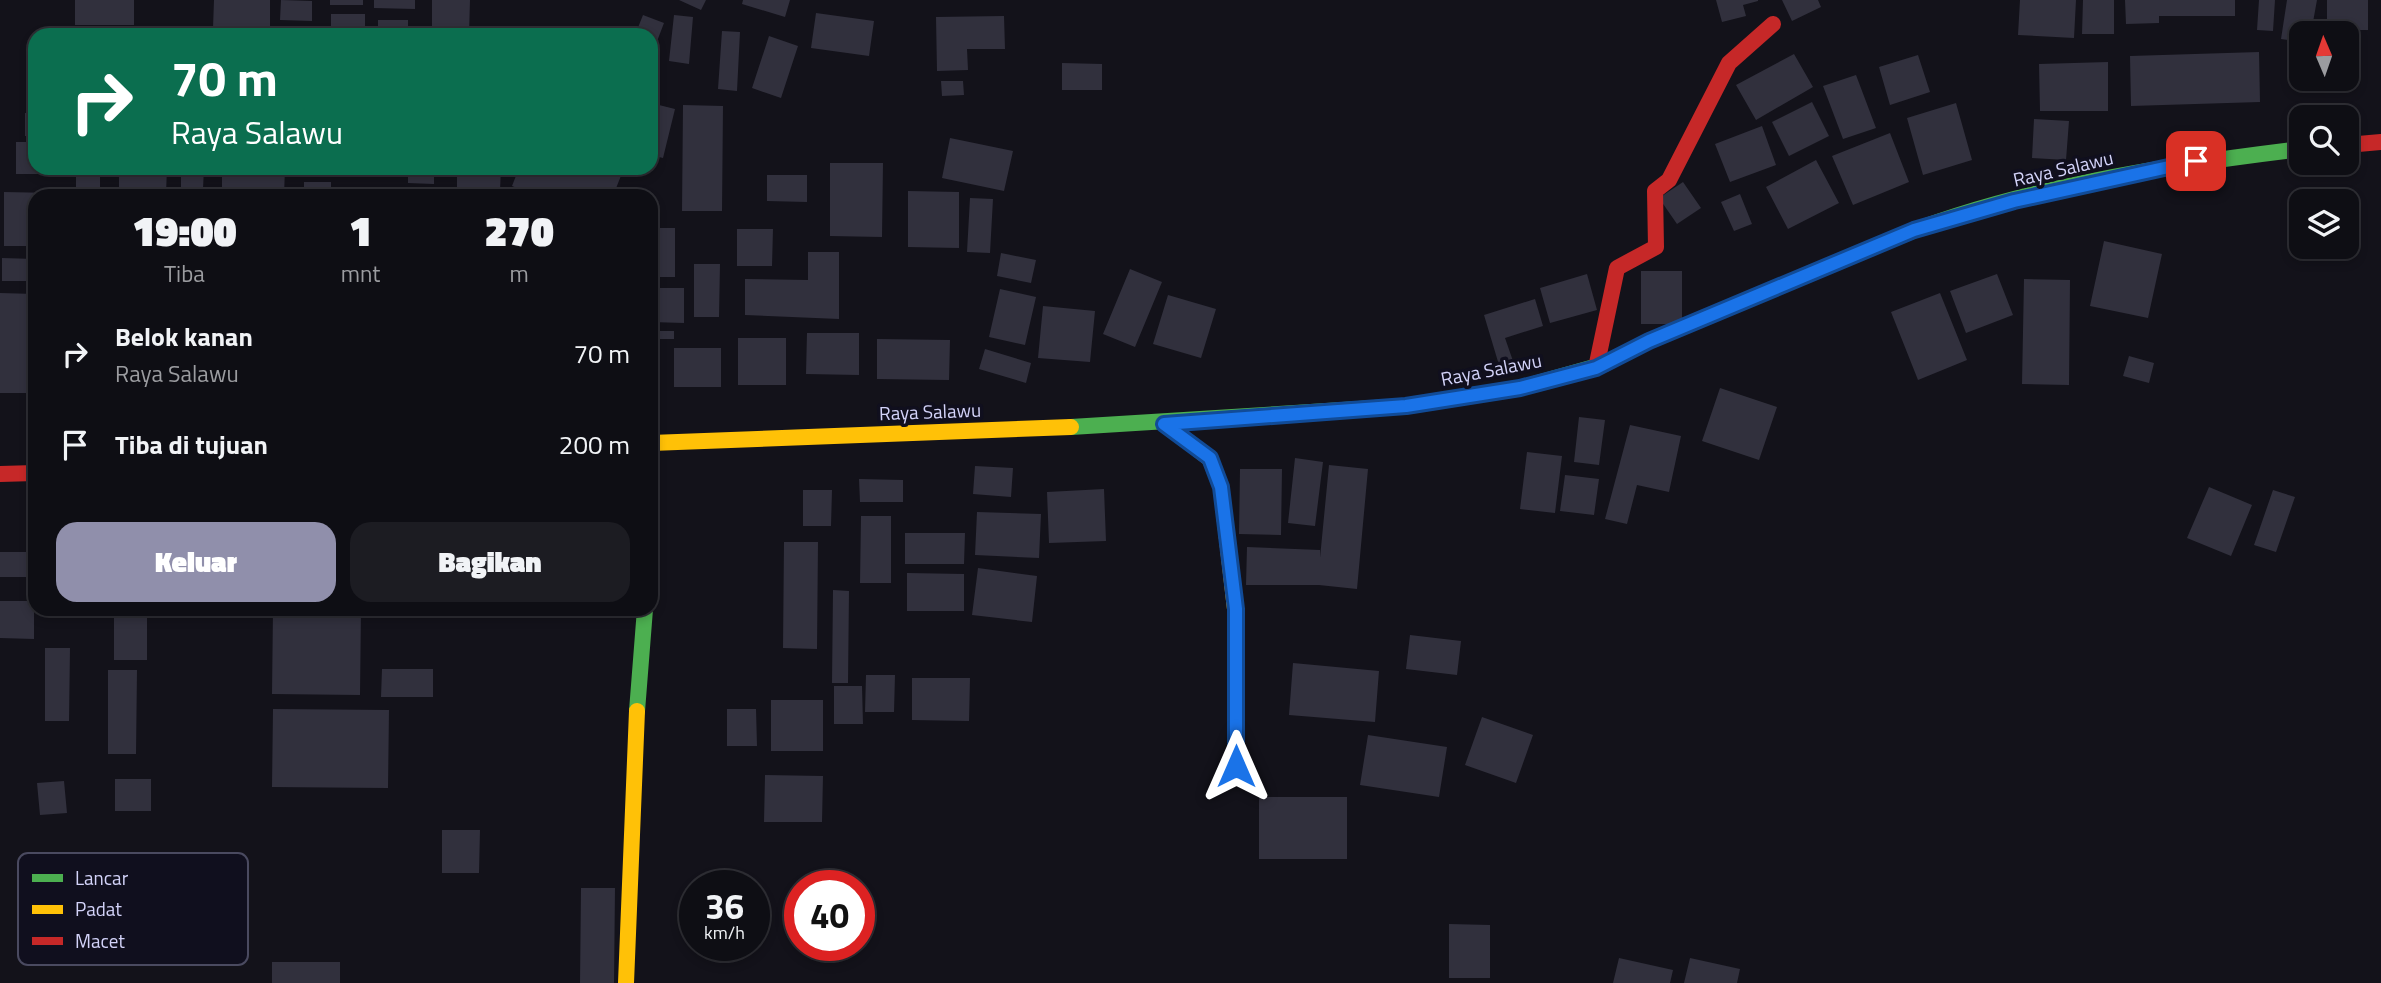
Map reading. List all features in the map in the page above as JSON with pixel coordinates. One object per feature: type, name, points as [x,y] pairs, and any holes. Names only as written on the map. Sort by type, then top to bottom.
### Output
[{"type":"main road","points":[[1596,368],[1617,268],[1656,247],[1655,191],[1670,180],[1729,63],[1773,24]]},
{"type":"main road","points":[[2359,144],[2381,142]]},
{"type":"main road","name":"Raya Salawu","points":[[658,443],[1164,424],[1406,406],[1520,388],[1596,368],[1649,341],[1914,230],[2014,201],[2173,164],[2289,150]]},
{"type":"main road","points":[[1164,424],[1210,458],[1221,487],[1236,609],[1236,766]]},
{"type":"main road","points":[[0,474],[28,472]]},
{"type":"main road","points":[[626,983],[634,758],[644,616]]},
{"type":"building","points":[[75,0],[134,0],[134,25],[75,25]]},
{"type":"building","points":[[214,0],[270,0],[270,28],[213,28]]},
{"type":"building","points":[[281,0],[312,1],[312,21],[280,20]]},
{"type":"building","points":[[330,0],[363,0],[363,5],[330,5]]},
{"type":"building","points":[[374,0],[415,0],[415,9],[374,8]]},
{"type":"building","points":[[432,0],[470,0],[469,28],[432,28]]},
{"type":"building","points":[[679,0],[706,0],[701,10]]},
{"type":"building","points":[[743,0],[790,0],[785,17],[742,4]]},
{"type":"building","points":[[1716,0],[1758,1],[1743,5],[1746,16],[1722,22]]},
{"type":"building","points":[[1782,0],[1818,0],[1821,7],[1792,21]]},
{"type":"building","points":[[2020,0],[2076,0],[2074,38],[2018,35]]},
{"type":"building","points":[[2083,0],[2114,0],[2114,34],[2082,34]]},
{"type":"building","points":[[2125,0],[2235,0],[2235,16],[2159,16],[2159,23],[2126,24]]},
{"type":"building","points":[[2259,0],[2275,0],[2273,31],[2257,30]]},
{"type":"building","points":[[2287,0],[2317,0],[2313,21],[2289,21],[2289,40],[2281,39]]},
{"type":"building","points":[[2327,0],[2368,0],[2368,30],[2359,30],[2359,21],[2327,21]]},
{"type":"building","points":[[816,13],[874,21],[869,56],[811,48]]},
{"type":"building","points":[[331,14],[365,14],[365,28],[331,28]]},
{"type":"building","points":[[643,15],[664,23],[658,39],[658,28],[638,28]]},
{"type":"building","points":[[674,15],[693,17],[689,64],[669,61]]},
{"type":"building","points":[[1004,16],[1005,49],[967,49],[968,70],[937,71],[936,17]]},
{"type":"building","points":[[378,20],[408,20],[408,28],[378,28]]},
{"type":"building","points":[[722,31],[740,32],[737,91],[718,89]]},
{"type":"building","points":[[769,36],[798,46],[781,98],[752,88]]},
{"type":"building","points":[[2259,52],[2260,102],[2131,106],[2130,56]]},
{"type":"building","points":[[1794,54],[1813,87],[1756,120],[1736,85]]},
{"type":"building","points":[[1918,55],[1930,92],[1890,105],[1879,67]]},
{"type":"building","points":[[2108,62],[2108,111],[2040,111],[2039,64]]},
{"type":"building","points":[[1062,63],[1102,64],[1102,90],[1062,90]]},
{"type":"building","points":[[27,70],[28,70],[28,101]]},
{"type":"building","points":[[1856,75],[1876,128],[1843,139],[1823,86]]},
{"type":"building","points":[[941,81],[963,81],[964,95],[942,96]]},
{"type":"building","points":[[1812,102],[1829,136],[1789,156],[1772,122]]},
{"type":"building","points":[[1956,103],[1972,160],[1923,175],[1907,118]]},
{"type":"building","points":[[658,105],[675,109],[663,158],[658,157]]},
{"type":"building","points":[[683,105],[723,106],[722,211],[682,211]]},
{"type":"building","points":[[25,113],[28,113],[28,136],[25,136]]},
{"type":"building","points":[[2034,119],[2069,121],[2066,160],[2032,158]]},
{"type":"building","points":[[1762,126],[1776,165],[1730,182],[1715,144]]},
{"type":"building","points":[[1890,133],[1909,182],[1853,205],[1832,156]]},
{"type":"building","points":[[950,138],[1013,151],[1004,191],[942,178]]},
{"type":"building","points":[[16,142],[28,142],[28,174],[16,174]]},
{"type":"building","points":[[1816,160],[1839,203],[1788,229],[1766,187]]},
{"type":"building","points":[[830,163],[883,163],[882,237],[830,236]]},
{"type":"building","points":[[76,175],[100,175],[100,189],[76,189]]},
{"type":"building","points":[[119,175],[167,175],[166,189],[119,189]]},
{"type":"building","points":[[181,175],[204,175],[203,189],[181,188]]},
{"type":"building","points":[[222,175],[285,175],[284,189],[222,189]]},
{"type":"building","points":[[361,175],[392,175],[392,176]]},
{"type":"building","points":[[408,175],[434,175],[434,184],[408,183]]},
{"type":"building","points":[[457,175],[501,175],[500,189],[457,189]]},
{"type":"building","points":[[516,175],[621,175],[616,189],[519,189],[512,186]]},
{"type":"building","points":[[767,175],[807,175],[807,202],[767,201]]},
{"type":"building","points":[[304,182],[331,182],[331,189],[304,189]]},
{"type":"building","points":[[1683,182],[1701,208],[1677,224],[1659,198]]},
{"type":"building","points":[[346,187],[372,187],[372,189]]},
{"type":"building","points":[[908,191],[959,192],[959,248],[908,247]]},
{"type":"building","points":[[4,192],[28,192],[28,246],[4,246]]},
{"type":"building","points":[[1740,194],[1752,224],[1734,231],[1721,202]]},
{"type":"building","points":[[970,198],[993,199],[990,253],[967,252]]},
{"type":"building","points":[[658,228],[675,228],[675,277],[658,277]]},
{"type":"building","points":[[737,229],[773,229],[772,266],[737,266]]},
{"type":"building","points":[[2104,241],[2162,254],[2148,318],[2090,306]]},
{"type":"building","points":[[808,252],[839,252],[839,319],[745,315],[745,279],[808,280]]},
{"type":"building","points":[[1001,253],[1036,260],[1031,283],[997,276]]},
{"type":"building","points":[[2,258],[28,259],[28,281],[2,281]]},
{"type":"building","points":[[694,264],[720,264],[719,317],[694,317]]},
{"type":"building","points":[[1130,269],[1162,282],[1135,347],[1103,334]]},
{"type":"building","points":[[1641,271],[1682,271],[1682,324],[1641,324]]},
{"type":"building","points":[[1587,274],[1597,310],[1550,323],[1540,288]]},
{"type":"building","points":[[1997,274],[2013,315],[1966,333],[1950,291]]},
{"type":"building","points":[[2024,279],[2070,280],[2069,385],[2022,384]]},
{"type":"building","points":[[658,288],[684,288],[684,323],[658,322]]},
{"type":"building","points":[[1000,289],[1036,297],[1025,345],[989,337]]},
{"type":"building","points":[[0,293],[28,294],[28,393],[0,393]]},
{"type":"building","points":[[1940,293],[1967,360],[1918,380],[1891,312]]},
{"type":"building","points":[[1168,295],[1216,309],[1201,358],[1153,344]]},
{"type":"building","points":[[1535,299],[1543,326],[1505,338],[1513,361],[1499,365],[1484,315]]},
{"type":"building","points":[[1043,306],[1095,311],[1090,362],[1038,358]]},
{"type":"building","points":[[658,331],[674,331],[674,339],[658,339]]},
{"type":"building","points":[[807,333],[859,333],[859,375],[806,374]]},
{"type":"building","points":[[738,338],[786,338],[786,385],[738,385]]},
{"type":"building","points":[[877,339],[950,340],[949,380],[877,379]]},
{"type":"building","points":[[674,348],[721,348],[721,387],[674,387]]},
{"type":"building","points":[[985,349],[1031,363],[1026,383],[979,369]]},
{"type":"building","points":[[2129,356],[2154,363],[2149,383],[2123,376]]},
{"type":"building","points":[[1720,388],[1777,407],[1759,460],[1702,441]]},
{"type":"building","points":[[1579,417],[1605,420],[1599,465],[1574,462]]},
{"type":"building","points":[[1630,425],[1681,436],[1669,492],[1637,485],[1627,524],[1605,519]]},
{"type":"building","points":[[1527,452],[1562,456],[1555,513],[1520,509]]},
{"type":"building","points":[[1295,458],[1323,462],[1315,526],[1288,523]]},
{"type":"building","points":[[1329,465],[1368,469],[1357,589],[1319,585],[1246,585],[1247,547],[1320,550],[1320,558]]},
{"type":"building","points":[[975,466],[1013,468],[1011,497],[973,494]]},
{"type":"building","points":[[1240,469],[1282,469],[1281,535],[1239,534]]},
{"type":"building","points":[[1565,475],[1599,479],[1594,515],[1560,511]]},
{"type":"building","points":[[859,479],[903,480],[903,502],[860,502]]},
{"type":"building","points":[[2209,487],[2252,505],[2231,556],[2187,538]]},
{"type":"building","points":[[1104,489],[1106,541],[1049,543],[1047,492]]},
{"type":"building","points":[[803,490],[832,490],[831,526],[803,526]]},
{"type":"building","points":[[2273,490],[2295,497],[2276,552],[2254,545]]},
{"type":"building","points":[[977,512],[1041,514],[1039,558],[975,555]]},
{"type":"building","points":[[861,516],[891,516],[891,583],[860,583]]},
{"type":"building","points":[[905,533],[965,533],[964,564],[905,564]]},
{"type":"building","points":[[784,542],[818,542],[817,649],[783,648]]},
{"type":"building","points":[[0,552],[28,552],[28,577],[0,577]]},
{"type":"building","points":[[978,568],[1037,576],[1032,622],[972,615]]},
{"type":"building","points":[[907,573],[964,574],[964,611],[907,611]]},
{"type":"building","points":[[833,590],[849,591],[848,683],[832,683]]},
{"type":"building","points":[[0,601],[28,601],[28,616],[34,616],[34,639],[0,638]]},
{"type":"building","points":[[114,616],[147,616],[147,660],[114,660]]},
{"type":"building","points":[[273,616],[361,616],[360,695],[272,694]]},
{"type":"building","points":[[552,616],[552,618],[529,617]]},
{"type":"building","points":[[1410,635],[1461,641],[1457,675],[1406,669]]},
{"type":"building","points":[[45,648],[70,648],[69,721],[45,721]]},
{"type":"building","points":[[1293,663],[1379,671],[1375,722],[1289,715]]},
{"type":"building","points":[[382,669],[433,669],[433,697],[381,697]]},
{"type":"building","points":[[108,670],[137,670],[136,754],[108,754]]},
{"type":"building","points":[[866,675],[895,675],[894,712],[865,712]]},
{"type":"building","points":[[912,678],[970,678],[969,721],[912,720]]},
{"type":"building","points":[[834,686],[862,686],[863,724],[834,724]]},
{"type":"building","points":[[771,700],[823,700],[823,751],[771,751]]},
{"type":"building","points":[[273,709],[389,710],[388,788],[272,787]]},
{"type":"building","points":[[727,709],[756,709],[757,746],[727,746]]},
{"type":"building","points":[[1482,717],[1533,735],[1516,783],[1465,765]]},
{"type":"building","points":[[1368,735],[1447,747],[1439,797],[1360,785]]},
{"type":"building","points":[[765,775],[823,776],[822,822],[764,822]]},
{"type":"building","points":[[115,779],[151,779],[151,811],[115,811]]},
{"type":"building","points":[[64,781],[67,813],[40,815],[37,783]]},
{"type":"building","points":[[1259,797],[1347,797],[1347,859],[1259,859]]},
{"type":"building","points":[[442,830],[480,830],[479,873],[442,873]]},
{"type":"building","points":[[581,888],[615,888],[614,983],[580,983]]},
{"type":"building","points":[[1449,924],[1490,925],[1490,978],[1449,978]]},
{"type":"building","points":[[1619,958],[1673,970],[1670,983],[1613,983]]},
{"type":"building","points":[[1690,958],[1740,969],[1737,983],[1684,983]]},
{"type":"building","points":[[272,962],[340,962],[340,983],[272,983]]},
{"type":"traffic: fast","points":[[1890,240],[1988,206],[2092,181],[2289,151]]},
{"type":"traffic: fast","points":[[1071,427],[1406,406],[1520,388],[1605,364]]},
{"type":"traffic: fast","points":[[637,711],[644,616]]},
{"type":"traffic: slow","points":[[1164,423],[1210,459],[1221,487],[1235,609],[1236,766]]},
{"type":"traffic: slow","points":[[658,443],[1071,427]]},
{"type":"traffic: slow","points":[[626,983],[637,711]]},
{"type":"traffic: jam","points":[[1596,368],[1617,268],[1656,247],[1655,191],[1669,180],[1729,63],[1773,24]]},
{"type":"traffic: jam","points":[[2359,144],[2381,142]]},
{"type":"traffic: jam","points":[[1605,364],[1649,341],[1890,240]]},
{"type":"traffic: jam","points":[[0,474],[28,473]]},
{"type":"route","points":[[1236,766],[1236,609],[1221,487],[1210,458],[1164,424],[1406,406],[1520,388],[1596,368],[1649,341],[1914,230],[2014,201],[2196,161]]}]
